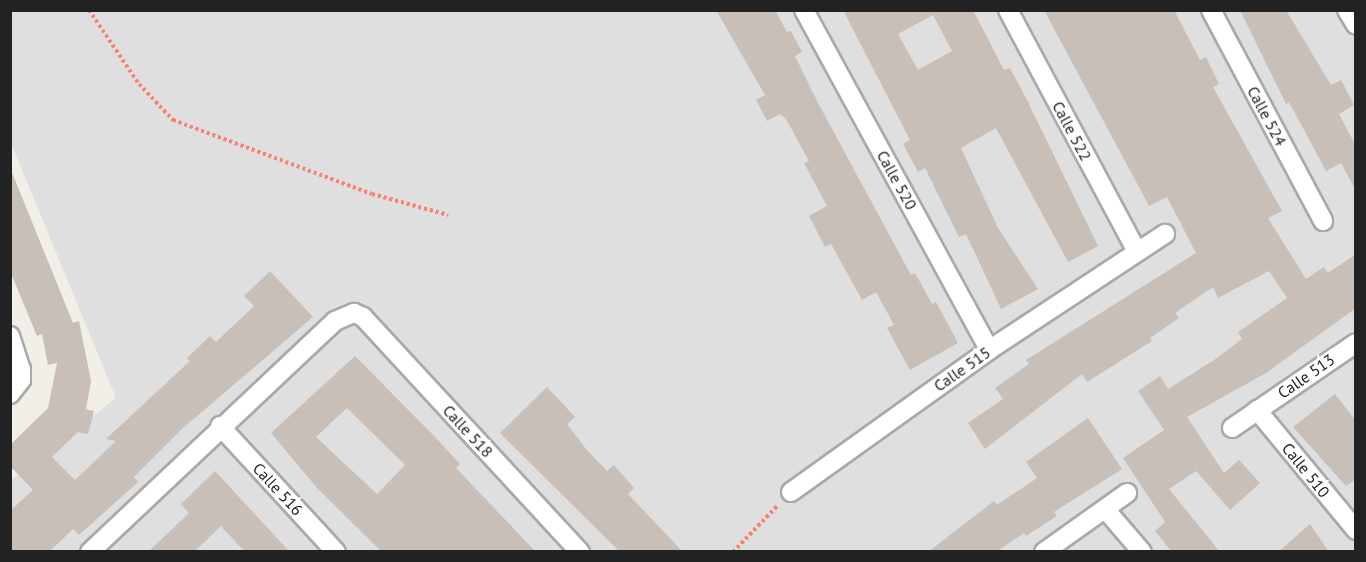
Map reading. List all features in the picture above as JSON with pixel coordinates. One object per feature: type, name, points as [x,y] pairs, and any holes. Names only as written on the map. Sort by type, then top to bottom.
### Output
[{"type":"street","name":"Calle 520","points":[[804,10],[989,350]]},
{"type":"street","name":"Calle 522","points":[[1008,10],[1137,252]]},
{"type":"street","name":"Calle 524","points":[[1211,10],[1323,221]]},
{"type":"street","points":[[1347,10],[1356,25]]},
{"type":"street","name":"Calle 515","points":[[791,492],[989,350],[1165,234]]},
{"type":"street","name":"Calle 518","points":[[220,426],[335,321],[354,313],[363,317],[580,552]]},
{"type":"street","points":[[10,336],[21,369],[21,380],[10,394]]},
{"type":"street","name":"Calle 513","points":[[1232,428],[1356,343]]},
{"type":"street","name":"Calle 510","points":[[1257,410],[1356,530]]},
{"type":"street","points":[[94,550],[220,426]]},
{"type":"street","name":"Calle 516","points":[[220,426],[336,552]]},
{"type":"street","points":[[1044,552],[1127,493]]},
{"type":"street","points":[[1106,510],[1142,552]]},
{"type":"path","points":[[89,10],[139,84],[173,120],[372,194],[448,214]]},
{"type":"path","points":[[733,552],[791,492]]},
{"type":"shaded area","points":[[10,11],[1355,11],[1355,551],[11,551],[11,480],[116,398],[11,143]]},
{"type":"building","points":[[716,10],[775,10],[787,32],[791,31],[802,52],[795,56],[818,103],[911,275],[915,273],[932,304],[936,302],[958,343],[910,370],[887,328],[894,325],[876,292],[862,300],[831,244],[825,247],[809,216],[827,206],[804,163],[809,161],[786,119],[780,114],[767,121],[756,100],[765,95]]},
{"type":"building","points":[[843,10],[973,10],[1004,70],[1010,68],[1026,98],[1098,246],[1068,262],[996,128],[961,148],[998,228],[1038,289],[1001,309],[966,234],[959,237],[925,168],[918,172],[903,144],[910,140]],"holes":[[[933,15],[952,51],[918,70],[898,34]]]},
{"type":"building","points":[[1044,10],[1174,10],[1200,60],[1206,57],[1219,84],[1213,87],[1282,211],[1268,218],[1306,279],[1324,267],[1328,273],[1356,254],[1356,308],[1266,373],[1187,417],[1224,473],[1239,460],[1260,483],[1230,510],[1196,471],[1169,489],[1220,552],[1172,552],[1155,531],[1165,522],[1123,458],[1164,430],[1138,391],[1160,376],[1168,389],[1242,339],[1238,332],[1287,298],[1269,271],[1218,298],[1213,287],[1175,313],[1179,318],[1150,338],[1152,341],[1087,382],[1082,374],[985,449],[968,423],[1003,399],[995,388],[1029,364],[1026,360],[1196,253],[1167,197],[1149,206]]},
{"type":"building","points":[[1240,10],[1286,10],[1331,85],[1341,80],[1354,105],[1339,114],[1356,146],[1356,191],[1341,163],[1326,171],[1289,102],[1286,104]]},
{"type":"building","points":[[11,170],[73,323],[79,321],[91,381],[86,409],[94,411],[88,434],[78,432],[52,457],[75,480],[116,441],[106,439],[190,361],[187,358],[210,336],[216,342],[254,306],[244,296],[270,271],[313,317],[183,428],[134,477],[138,482],[79,535],[73,529],[49,552],[10,552],[10,511],[33,490],[10,466],[10,445],[48,408],[57,363],[48,365],[42,334],[37,336],[10,271]]},
{"type":"building","points":[[355,356],[460,464],[456,468],[536,552],[382,552],[318,489],[271,433]],"holes":[[[347,408],[405,465],[377,494],[316,437]]]},
{"type":"building","points":[[547,387],[575,417],[567,424],[586,449],[607,471],[614,465],[634,488],[628,494],[683,552],[620,552],[500,433]]},
{"type":"building","points":[[1335,394],[1356,421],[1356,479],[1346,486],[1293,427]]},
{"type":"building","points":[[1088,418],[1122,469],[1054,512],[1057,516],[1026,536],[1024,533],[996,552],[928,552],[994,501],[997,505],[1037,478],[1026,462]]},
{"type":"building","points":[[215,471],[290,552],[245,552],[221,526],[194,552],[148,552],[189,513],[181,504]]},
{"type":"building","points":[[1310,524],[1329,552],[1278,552]]}]
